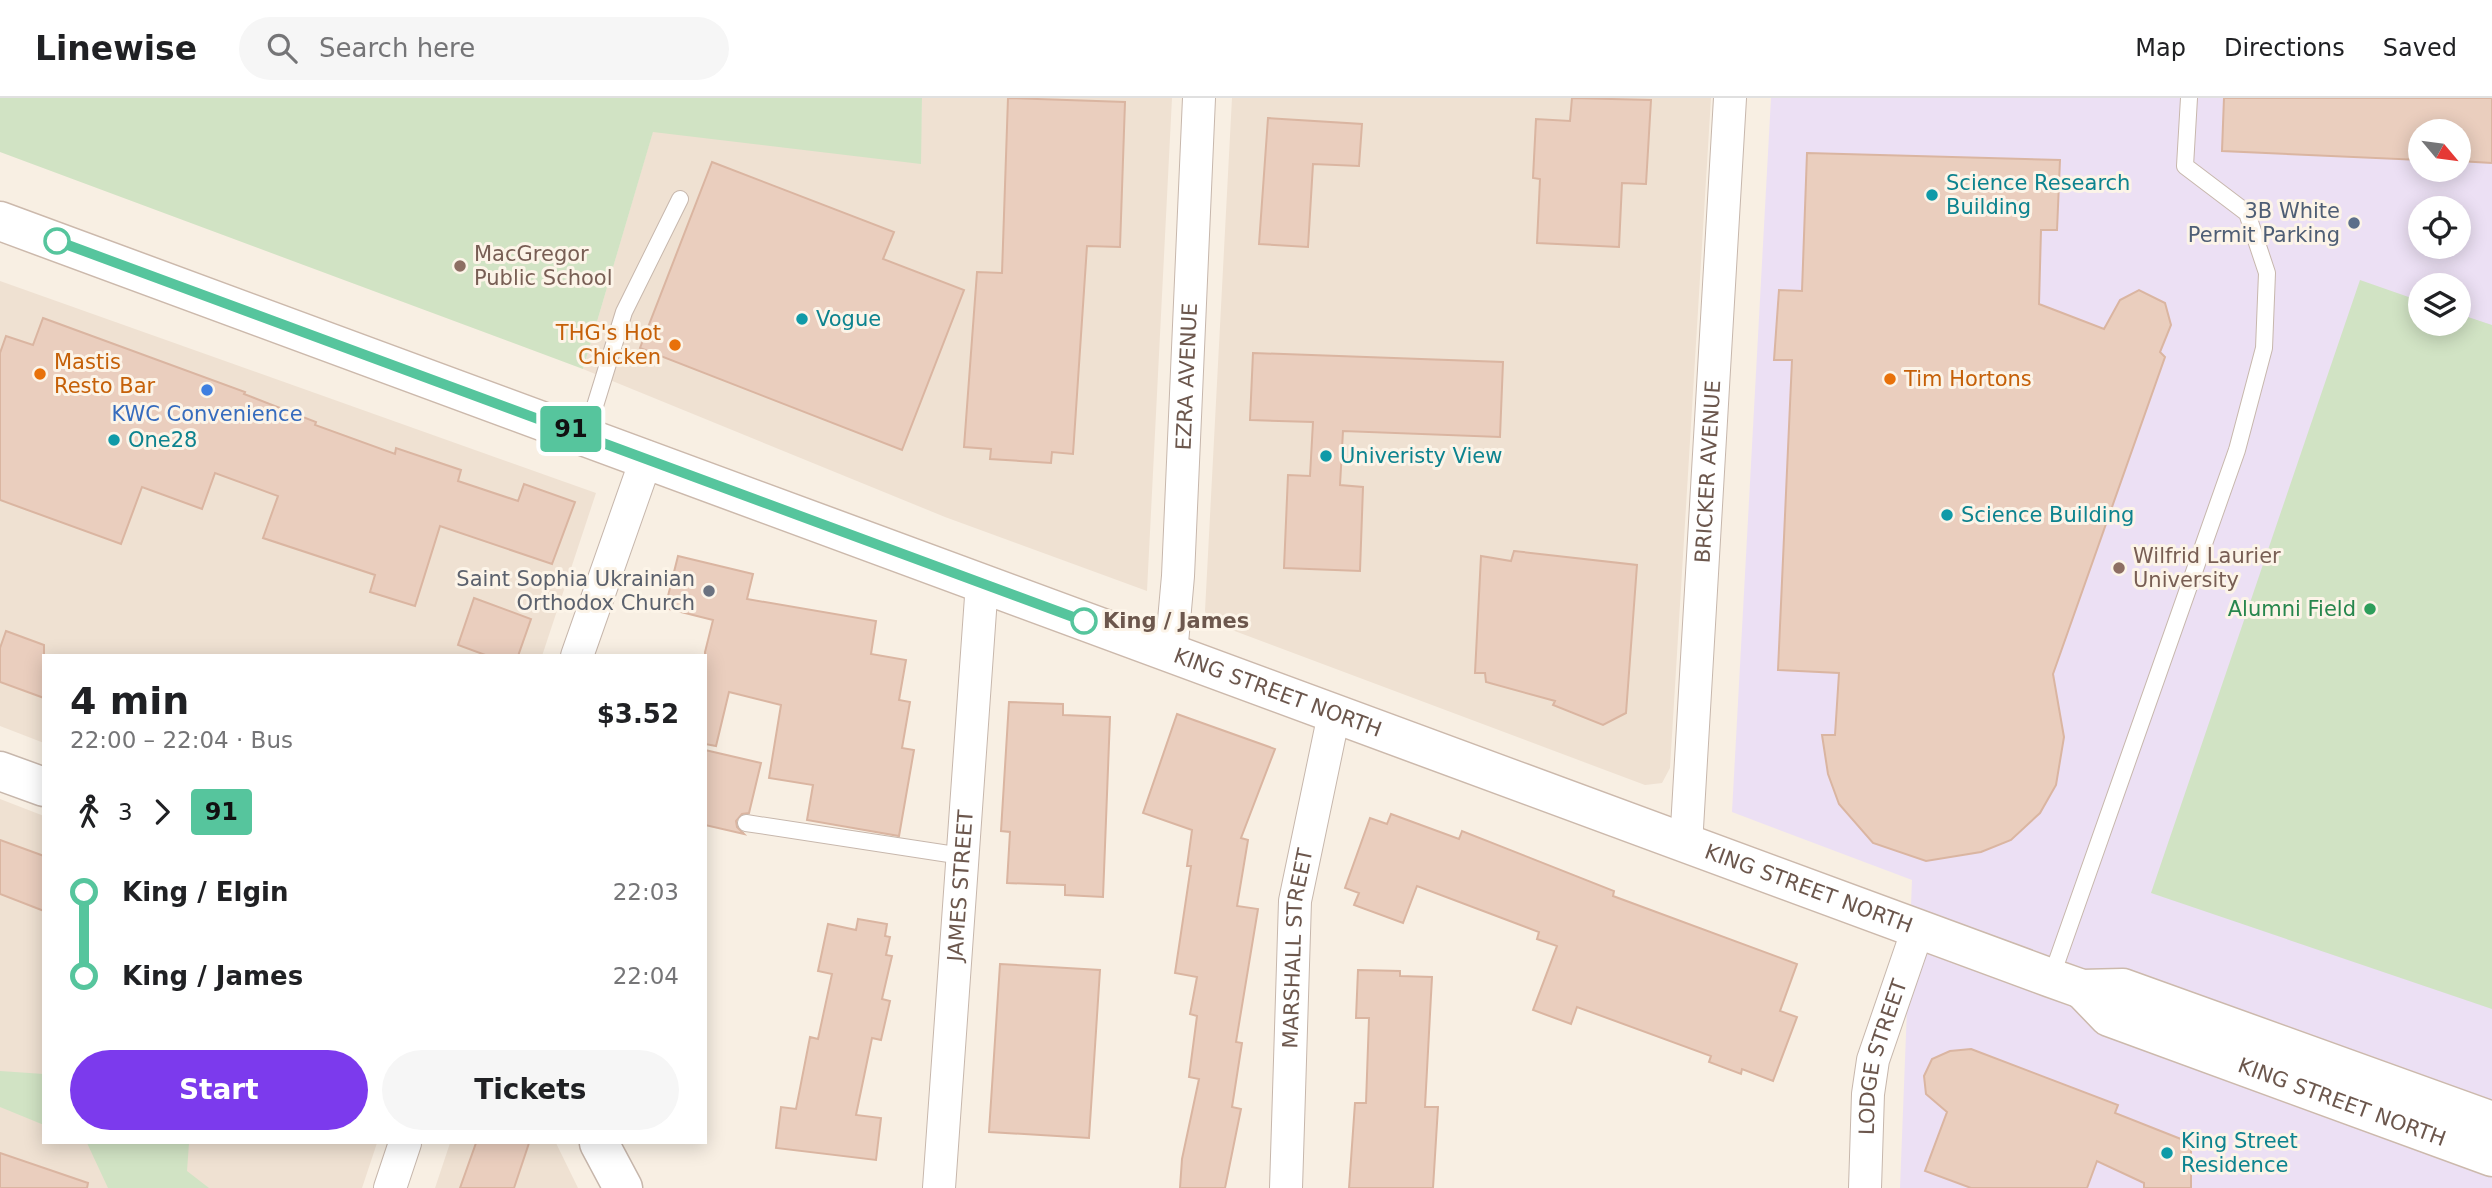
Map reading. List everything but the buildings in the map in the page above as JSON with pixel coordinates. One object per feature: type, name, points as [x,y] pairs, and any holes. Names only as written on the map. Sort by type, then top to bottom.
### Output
[{"type":"main road","name":"KING STREET NORTH","points":[[0,221],[647,457],[1686,845],[2066,983],[2123,988],[2492,1121]]},
{"type":"main road","points":[[0,771],[42,786]]},
{"type":"main road","name":"KING STREET NORTH","points":[[2066,983],[2109,1017],[2492,1157]]},
{"type":"main road","points":[[600,1144],[623,1188]]},
{"type":"street","name":"EZRA AVENUE","points":[[1171,654],[1178,576],[1199,98]]},
{"type":"street","name":"BRICKER AVENUE","points":[[1686,845],[1730,98]]},
{"type":"street","points":[[578,654],[647,457]]},
{"type":"street","name":"JAMES STREET","points":[[939,1188],[982,583]]},
{"type":"street","name":"MARSHALL STREET","points":[[1286,1188],[1295,901],[1334,714]]},
{"type":"street","name":"LODGE STREET","points":[[1865,1188],[1868,1094],[1873,1060],[1918,929]]},
{"type":"street","points":[[390,1188],[405,1144]]},
{"type":"lane","points":[[2066,983],[2237,450],[2264,348],[2267,273],[2261,249],[2247,213],[2185,166],[2189,98]]},
{"type":"lane","points":[[586,435],[624,312],[680,199]]},
{"type":"lane","points":[[746,823],[962,856]]},
{"type":"shaded area","points":[[922,98],[1172,98],[1147,591],[945,517],[583,369],[653,131],[920,163]]},
{"type":"shaded area","points":[[1232,98],[1711,98],[1670,768],[1662,783],[1645,785],[1216,624],[1207,617],[1205,611]]},
{"type":"shaded area","name":"Wilfrid Laurier University","points":[[1771,98],[2492,98],[2492,1188],[1900,1188],[1912,880],[1732,812]]},
{"type":"shaded area","points":[[0,281],[596,493],[543,654],[42,654],[42,742],[0,726]]},
{"type":"shaded area","points":[[0,799],[42,815],[42,1144],[377,1144],[362,1188],[0,1188]]},
{"type":"shaded area","points":[[450,1144],[556,1144],[578,1188],[435,1188]]},
{"type":"green space","name":"MacGregor Public School","points":[[0,98],[922,98],[921,164],[653,132],[583,369],[0,152]]},
{"type":"green space","name":"Alumni Field","points":[[2360,280],[2408,297],[2408,336],[2471,336],[2471,318],[2492,325],[2492,1009],[2151,893]]},
{"type":"green space","points":[[0,1071],[42,1074],[42,1124],[0,1107]]},
{"type":"green space","points":[[87,1144],[189,1144],[187,1171],[209,1188],[108,1188]]},
{"type":"bus line","name":"91","points":[[57,241],[647,457],[1084,621]]},
{"type":"place","name":"Science Research Building","points":[[1932,195]]},
{"type":"place","name":"3B White Permit Parking","points":[[2354,223]]},
{"type":"place","name":"MacGregor Public School","points":[[460,266]]},
{"type":"place","name":"Vogue","points":[[802,319]]},
{"type":"place","name":"THG's Hot Chicken","points":[[675,345]]},
{"type":"place","name":"Mastis Resto Bar","points":[[40,374]]},
{"type":"place","name":"Tim Hortons","points":[[1890,379]]},
{"type":"place","name":"KWC Convenience","points":[[207,390]]},
{"type":"place","name":"One28","points":[[114,440]]},
{"type":"place","name":"Univeristy View","points":[[1326,456]]},
{"type":"place","name":"Science Building","points":[[1947,515]]},
{"type":"place","name":"Wilfrid Laurier University","points":[[2119,568]]},
{"type":"place","name":"Saint Sophia Ukrainian Orthodox Church","points":[[709,591]]},
{"type":"place","name":"Alumni Field","points":[[2370,609]]},
{"type":"place","name":"King / James","points":[[1084,621]]},
{"type":"place","name":"King Street Residence","points":[[2167,1153]]}]
